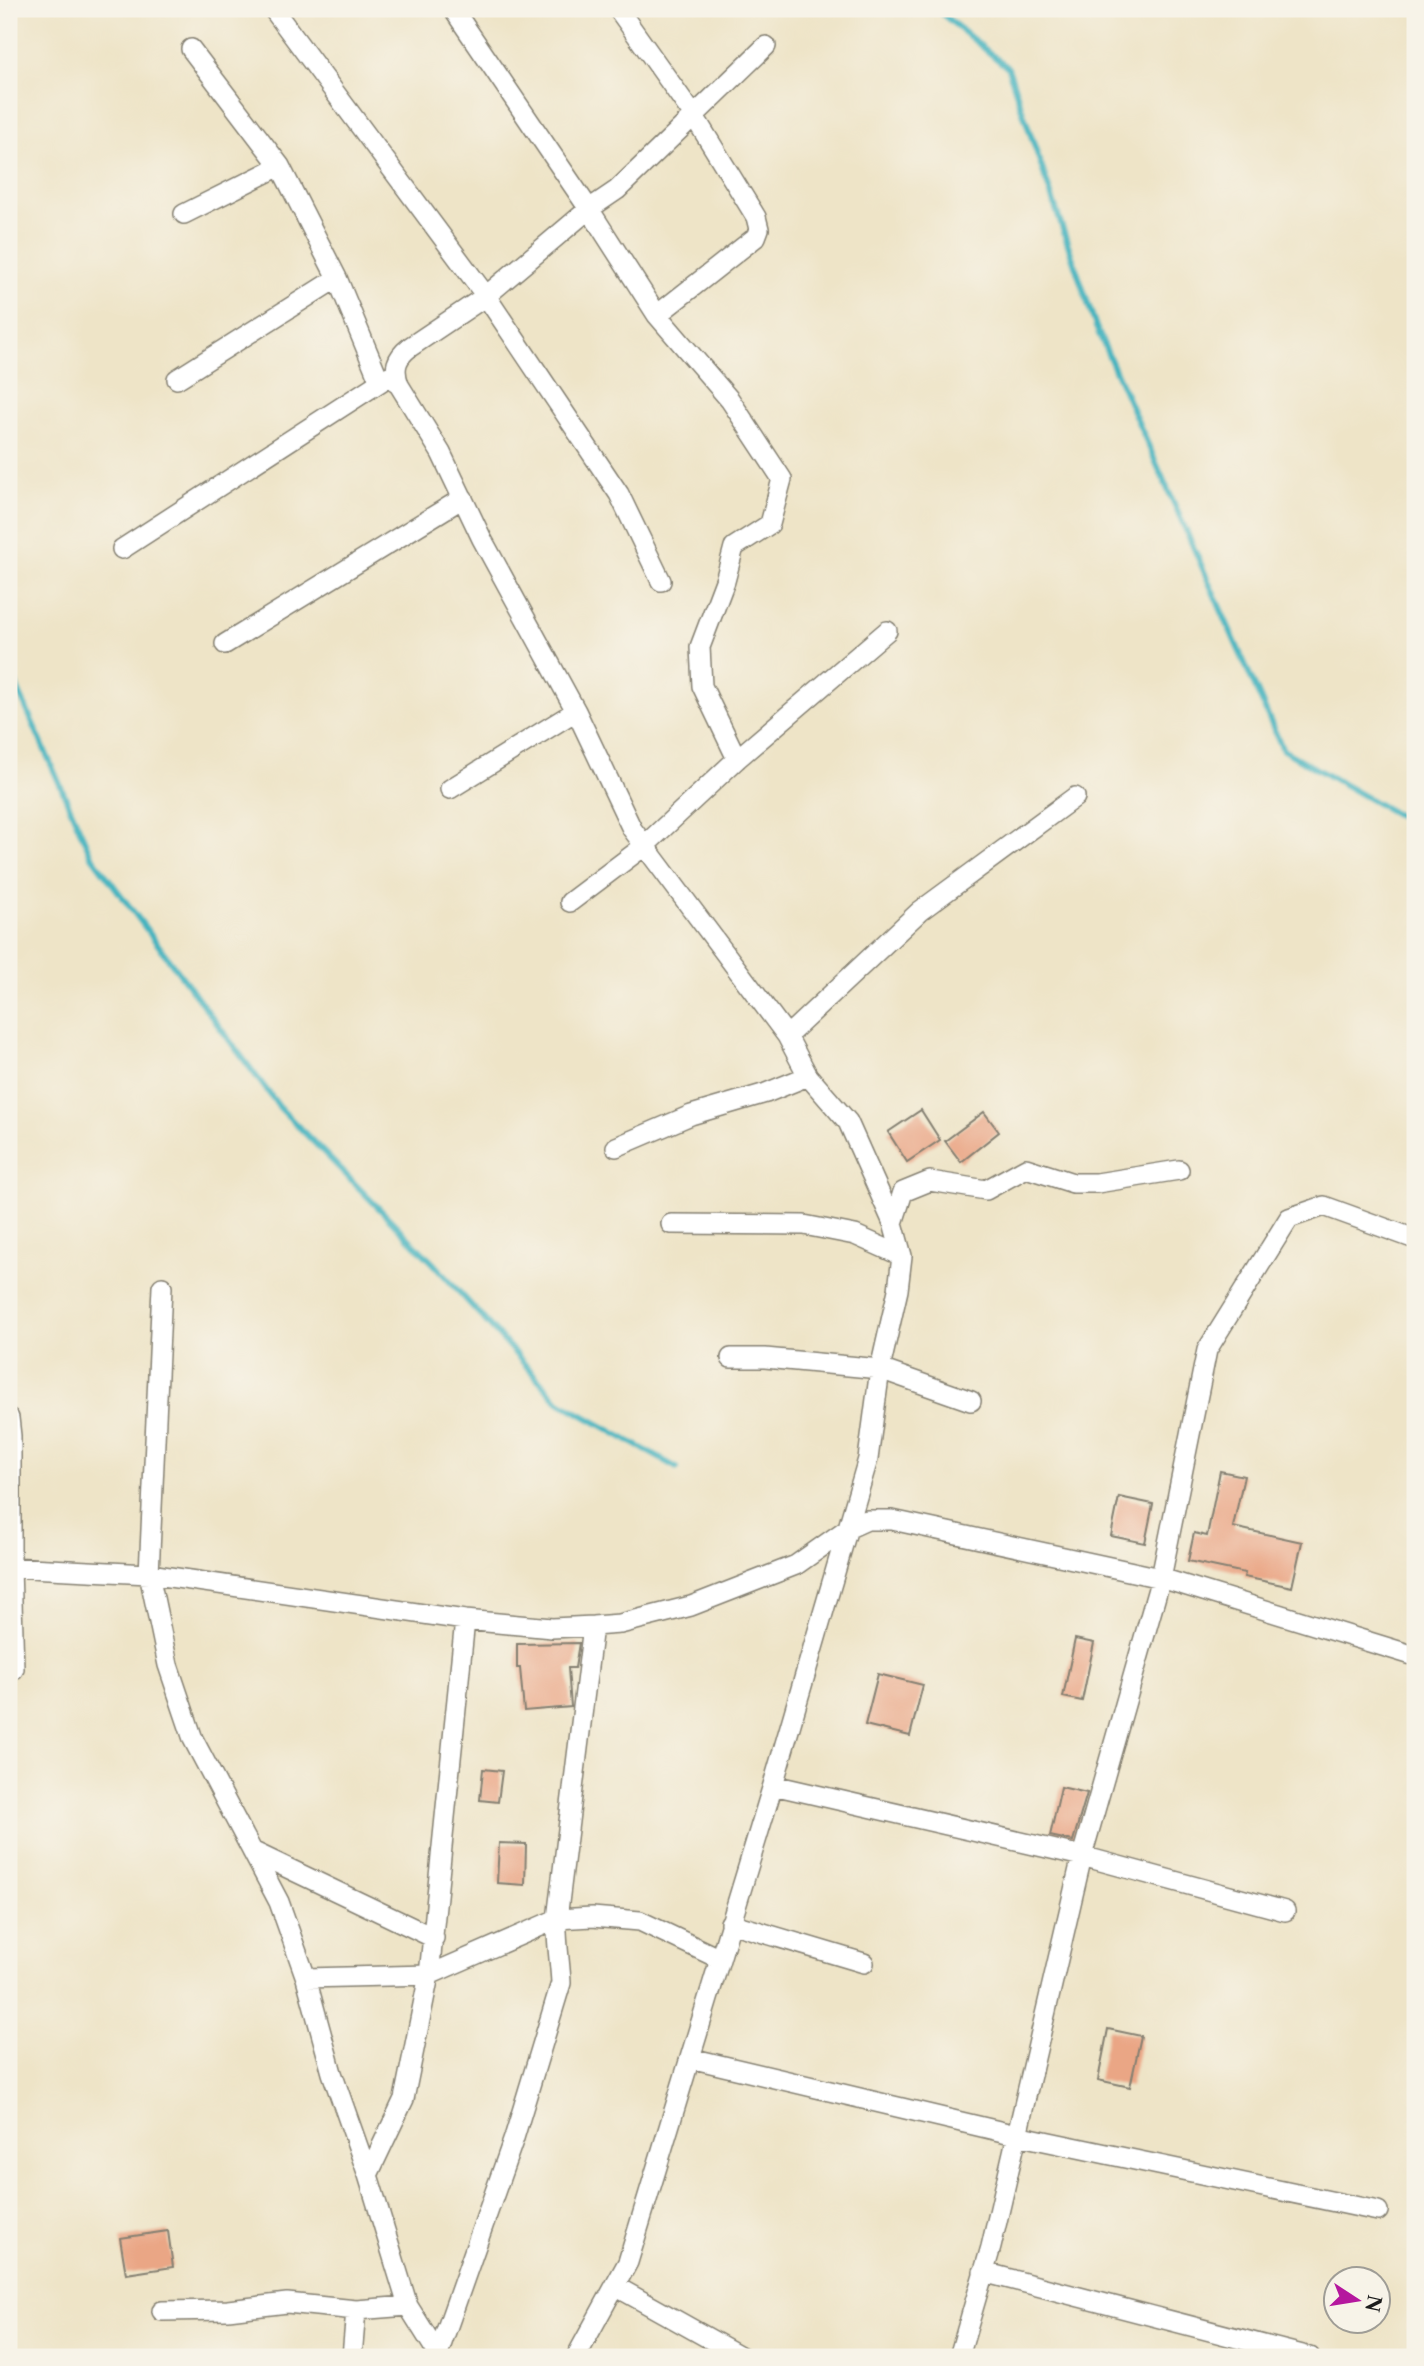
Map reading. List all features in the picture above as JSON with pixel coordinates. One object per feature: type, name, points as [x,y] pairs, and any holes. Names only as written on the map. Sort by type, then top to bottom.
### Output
[{"type":"street","points":[[273,9],[486,296],[619,494],[661,581]]},
{"type":"street","points":[[453,9],[589,209],[657,315],[730,400],[782,479],[770,524],[734,547],[725,581],[700,647],[702,686],[737,759]]},
{"type":"street","points":[[618,9],[694,116],[757,217],[759,229],[756,237],[657,315]]},
{"type":"street","points":[[122,549],[388,378],[401,354],[410,346],[486,296],[589,209],[617,190],[766,46]]},
{"type":"street","points":[[191,49],[280,166],[388,378],[400,385],[441,453],[482,539],[576,710],[643,847],[787,1036],[808,1076],[848,1122],[893,1223],[902,1256],[898,1290],[880,1369],[868,1460],[773,1784],[628,2262],[576,2357]]},
{"type":"street","points":[[184,214],[280,166]]},
{"type":"street","points":[[177,379],[337,278]]},
{"type":"street","points":[[225,644],[463,498]]},
{"type":"street","points":[[570,902],[643,847],[737,759],[887,631]]},
{"type":"street","points":[[450,789],[576,710]]},
{"type":"street","points":[[787,1036],[920,911],[1075,797]]},
{"type":"street","points":[[616,1147],[691,1115],[766,1093],[808,1076]]},
{"type":"street","points":[[893,1223],[903,1192],[930,1181],[986,1190],[1026,1168],[1073,1184],[1097,1183],[1179,1170]]},
{"type":"street","points":[[959,2357],[983,2272],[1082,1856],[1161,1578],[1208,1350],[1289,1218],[1324,1206],[1415,1239]]},
{"type":"street","points":[[671,1224],[804,1225],[855,1235],[902,1256]]},
{"type":"street","points":[[162,1287],[149,1574],[168,1665],[193,1739],[279,1902],[306,1978],[332,2073],[368,2175],[408,2306],[439,2355]]},
{"type":"street","points":[[731,1358],[765,1358],[880,1369],[971,1401]]},
{"type":"street","points":[[9,1418],[10,1567],[15,1669]]},
{"type":"street","points":[[10,1567],[149,1574],[465,1620],[552,1628],[593,1626],[620,1624],[691,1606],[796,1565],[847,1529],[867,1520],[892,1520],[1161,1578],[1415,1656]]},
{"type":"street","points":[[368,2175],[404,2099],[429,1975],[465,1620]]},
{"type":"street","points":[[439,2355],[514,2138],[561,1983],[556,1945],[557,1919],[593,1626]]},
{"type":"street","points":[[773,1784],[1082,1856],[1285,1911]]},
{"type":"street","points":[[252,1851],[434,1938]]},
{"type":"street","points":[[306,1978],[429,1975],[557,1919],[604,1917],[640,1921],[720,1959]]},
{"type":"street","points":[[730,1923],[864,1963]]},
{"type":"street","points":[[690,2059],[1016,2134],[1378,2211]]},
{"type":"street","points":[[983,2272],[1310,2357]]},
{"type":"street","points":[[615,2286],[742,2357]]},
{"type":"street","points":[[162,2311],[228,2310],[287,2303],[356,2310],[408,2306]]},
{"type":"street","points":[[352,2357],[356,2310]]},
{"type":"building","points":[[921,1110],[940,1140],[907,1162],[888,1132]]},
{"type":"building","points":[[984,1112],[999,1132],[961,1162],[945,1141]]},
{"type":"building","points":[[1220,1471],[1244,1476],[1233,1527],[1302,1542],[1292,1587],[1244,1577],[1245,1573],[1188,1561],[1194,1533],[1207,1536]]},
{"type":"building","points":[[1119,1497],[1153,1504],[1145,1543],[1111,1536]]},
{"type":"building","points":[[1075,1639],[1094,1643],[1082,1701],[1063,1697]]},
{"type":"building","points":[[579,1643],[575,1668],[568,1668],[571,1707],[524,1711],[520,1668],[517,1668],[517,1644]]},
{"type":"building","points":[[878,1674],[923,1685],[910,1736],[865,1725]]},
{"type":"building","points":[[483,1769],[502,1771],[498,1802],[480,1800]]},
{"type":"building","points":[[1061,1787],[1087,1793],[1073,1841],[1050,1836]]},
{"type":"building","points":[[499,1843],[526,1844],[525,1885],[497,1883]]},
{"type":"building","points":[[1108,2029],[1141,2036],[1130,2087],[1098,2080]]},
{"type":"building","points":[[168,2231],[173,2267],[126,2274],[120,2238]]},
{"type":"waterway","points":[[936,9],[1008,68],[1096,327],[1283,750],[1415,825]]},
{"type":"waterway","points":[[9,669],[91,855],[280,1108],[433,1263],[558,1401],[677,1468]]}]
